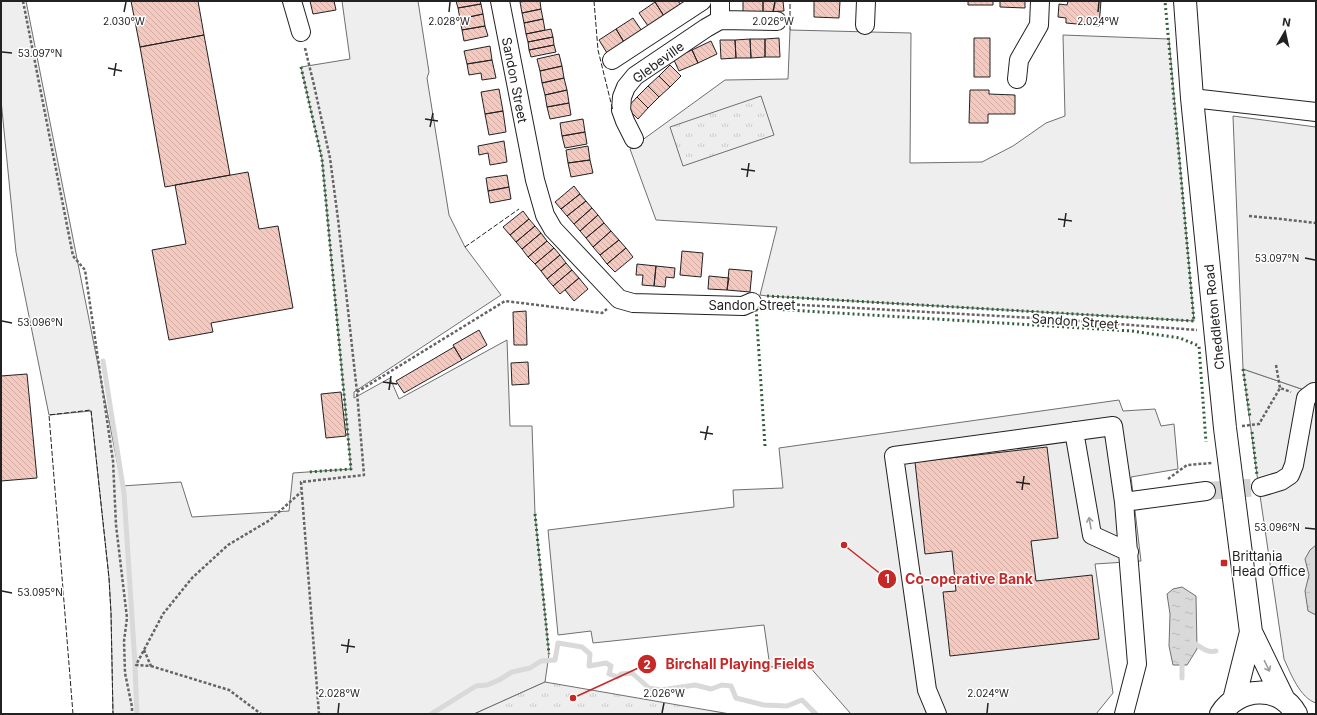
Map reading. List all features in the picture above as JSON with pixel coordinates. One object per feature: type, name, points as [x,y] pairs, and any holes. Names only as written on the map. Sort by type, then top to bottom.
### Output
[{"type":"highway","name":"Cheddleton Road","points":[[1185,1],[1192,98],[1225,428],[1251,632],[1290,707]]},
{"type":"highway","name":"Cheddleton Road","points":[[1227,707],[1251,632]]},
{"type":"highway","name":"Cheddleton Road","points":[[1227,707],[1249,693],[1260,692],[1275,696],[1290,707]]},
{"type":"street","points":[[292,1],[301,32]]},
{"type":"street","name":"Sandon Street","points":[[500,1],[535,180],[545,215],[553,228],[619,299],[633,303],[743,306],[752,302]]},
{"type":"street","name":"Glebeville","points":[[612,60],[702,1]]},
{"type":"street","points":[[720,1],[720,20],[777,21]]},
{"type":"street","points":[[865,25],[866,1]]},
{"type":"street","points":[[1017,79],[1019,60],[1039,25],[1040,1]]},
{"type":"street","name":"Glebeville","points":[[634,140],[621,110],[622,97],[626,87],[636,76],[720,20]]},
{"type":"street","points":[[1192,98],[1316,112]]},
{"type":"street","points":[[1261,487],[1281,481],[1290,475],[1294,465],[1311,395]]},
{"type":"street","points":[[937,714],[927,690],[894,456],[1113,426],[1124,502],[1137,664],[1124,714]]},
{"type":"street","points":[[1074,431],[1092,535],[1129,552]]},
{"type":"street","points":[[1124,502],[1206,491]]},
{"type":"path","points":[[23,1],[73,256],[85,270],[113,461],[116,525],[127,618],[124,640],[125,673],[132,714]]},
{"type":"path","points":[[301,32],[330,158],[357,392],[364,475],[301,482],[319,714]]},
{"type":"path","points":[[1249,216],[1316,224]]},
{"type":"path","points":[[357,392],[505,301],[602,313],[619,299]]},
{"type":"path","name":"Sandon Street","points":[[752,302],[1052,319],[1215,331]]},
{"type":"path","points":[[1225,428],[1259,424],[1280,388],[1276,365]]},
{"type":"path","points":[[1280,388],[1311,395]]},
{"type":"path","points":[[1187,465],[1211,463]]},
{"type":"path","points":[[261,714],[229,690],[151,666],[136,665],[163,614],[192,578],[228,545],[270,520],[301,491]]},
{"type":"path","points":[[144,650],[151,666]]},
{"type":"green space","points":[[1,1],[26,1],[122,486],[181,482],[192,517],[289,511],[293,473],[351,469],[322,159],[301,67],[350,59],[342,1],[418,1],[429,72],[427,78],[449,215],[465,247],[501,295],[354,392],[354,398],[390,378],[399,399],[507,340],[510,426],[532,426],[535,514],[549,654],[545,682],[474,714],[113,714],[109,578],[91,411],[49,415],[16,252],[1,100]]},
{"type":"green space","points":[[790,30],[911,33],[910,163],[982,162],[1013,146],[1046,123],[1065,116],[1063,35],[1169,39],[1194,321],[760,295],[777,227],[656,220],[630,149],[725,80],[788,79]]},
{"type":"green space","points":[[761,96],[774,135],[683,166],[670,127]]},
{"type":"green space","points":[[1243,369],[1316,394],[1316,703],[1305,696],[1301,691],[1284,659]]},
{"type":"green space","points":[[545,682],[730,714],[474,714]]},
{"type":"shaded area","points":[[1233,116],[1316,127],[1316,394],[1243,369]]},
{"type":"shaded area","points":[[1119,400],[1123,411],[1155,409],[1161,426],[1174,424],[1178,469],[1131,477],[1141,561],[1095,564],[1113,693],[1096,714],[851,714],[808,665],[770,667],[764,625],[593,643],[591,631],[558,635],[548,530],[734,507],[733,490],[783,488],[779,448]]},
{"type":"water","points":[[1316,545],[1316,615],[1308,611],[1305,591],[1309,575],[1305,559],[1310,550]]},
{"type":"water","points":[[1182,587],[1196,596],[1197,649],[1187,665],[1173,665],[1169,646],[1170,614],[1167,594],[1173,589]]},
{"type":"building","points":[[131,1],[198,1],[204,35],[140,47]]},
{"type":"building","points":[[310,1],[334,1],[336,10],[313,14]]},
{"type":"building","points":[[456,1],[480,1],[481,4],[458,8]]},
{"type":"building","points":[[540,1],[541,9],[522,13],[520,2]]},
{"type":"building","points":[[678,1],[681,5],[664,16],[655,2]]},
{"type":"building","points":[[743,1],[763,1],[763,12],[743,13]]},
{"type":"building","points":[[763,1],[783,1],[784,11],[763,12]]},
{"type":"building","points":[[814,1],[840,1],[839,18],[814,17]]},
{"type":"building","points":[[968,1],[993,1],[993,5],[968,5]]},
{"type":"building","points":[[1000,1],[1025,1],[1025,8],[1000,7]]},
{"type":"building","points":[[1068,1],[1101,1],[1099,26],[1066,23],[1066,18],[1058,17],[1059,4],[1067,5]]},
{"type":"building","points":[[655,2],[664,16],[648,26],[639,13]]},
{"type":"building","points":[[481,4],[483,14],[460,19],[458,8]]},
{"type":"building","points":[[541,9],[543,19],[524,23],[522,13]]},
{"type":"building","points":[[483,14],[485,26],[462,30],[460,19]]},
{"type":"building","points":[[633,18],[642,31],[624,42],[616,29]]},
{"type":"building","points":[[543,19],[545,30],[526,34],[524,23]]},
{"type":"building","points":[[485,26],[488,36],[464,41],[462,30]]},
{"type":"building","points":[[551,29],[553,37],[528,42],[526,34]]},
{"type":"building","points":[[616,29],[624,42],[607,53],[599,40]]},
{"type":"building","points":[[204,35],[230,175],[165,187],[140,47]]},
{"type":"building","points":[[553,37],[554,45],[529,50],[528,42]]},
{"type":"building","points":[[779,38],[780,57],[765,57],[765,39]]},
{"type":"building","points":[[974,38],[990,38],[990,77],[974,77]]},
{"type":"building","points":[[750,39],[765,39],[765,57],[751,58]]},
{"type":"building","points":[[750,39],[751,58],[736,58],[735,40]]},
{"type":"building","points":[[720,40],[735,40],[736,58],[721,59]]},
{"type":"building","points":[[711,41],[717,54],[698,63],[692,50]]},
{"type":"building","points":[[554,45],[556,52],[531,57],[529,50]]},
{"type":"building","points":[[490,46],[492,60],[467,64],[464,51]]},
{"type":"building","points":[[692,50],[698,63],[679,71],[673,58]]},
{"type":"building","points":[[559,54],[562,66],[540,71],[537,59]]},
{"type":"building","points":[[492,60],[496,78],[482,80],[481,73],[469,75],[467,64]]},
{"type":"building","points":[[670,65],[681,76],[670,87],[659,76]]},
{"type":"building","points":[[562,66],[564,78],[542,83],[540,71]]},
{"type":"building","points":[[659,76],[670,87],[659,97],[648,86]]},
{"type":"building","points":[[564,78],[567,90],[545,95],[542,83]]},
{"type":"building","points":[[648,86],[659,97],[648,108],[637,97]]},
{"type":"building","points":[[499,89],[503,111],[485,114],[481,92]]},
{"type":"building","points":[[567,90],[569,103],[547,107],[545,95]]},
{"type":"building","points":[[970,90],[989,90],[989,94],[1015,95],[1015,114],[988,114],[988,123],[969,123]]},
{"type":"building","points":[[637,97],[648,108],[638,119],[627,108]]},
{"type":"building","points":[[569,103],[571,115],[550,119],[547,107]]},
{"type":"building","points":[[503,111],[506,132],[489,135],[485,114]]},
{"type":"building","points":[[583,119],[585,132],[562,136],[560,123]]},
{"type":"building","points":[[585,132],[587,144],[565,148],[562,136]]},
{"type":"building","points":[[504,141],[507,162],[490,165],[488,153],[479,155],[478,146]]},
{"type":"building","points":[[588,146],[590,160],[568,163],[566,150]]},
{"type":"building","points":[[590,160],[593,173],[571,177],[568,163]]},
{"type":"building","points":[[248,172],[259,229],[278,226],[293,308],[211,323],[213,332],[169,340],[152,250],[186,244],[175,185]]},
{"type":"building","points":[[507,175],[509,187],[488,191],[486,178]]},
{"type":"building","points":[[574,186],[580,194],[561,209],[555,202]]},
{"type":"building","points":[[509,187],[511,199],[490,203],[488,191]]},
{"type":"building","points":[[580,194],[586,201],[567,216],[561,209]]},
{"type":"building","points":[[586,201],[592,208],[574,224],[567,216]]},
{"type":"building","points":[[592,208],[598,215],[580,231],[574,224]]},
{"type":"building","points":[[523,211],[529,219],[510,235],[503,227]]},
{"type":"building","points":[[598,215],[604,223],[586,238],[580,231]]},
{"type":"building","points":[[529,219],[535,226],[516,242],[510,235]]},
{"type":"building","points":[[604,223],[611,231],[593,247],[586,238]]},
{"type":"building","points":[[535,226],[541,233],[522,249],[516,242]]},
{"type":"building","points":[[611,231],[619,240],[600,255],[593,247]]},
{"type":"building","points":[[541,233],[547,241],[528,257],[522,249]]},
{"type":"building","points":[[619,240],[626,248],[607,264],[600,255]]},
{"type":"building","points":[[547,241],[554,248],[535,264],[528,257]]},
{"type":"building","points":[[554,248],[560,255],[541,271],[535,264]]},
{"type":"building","points":[[626,248],[633,257],[615,272],[607,264]]},
{"type":"building","points":[[682,251],[703,253],[701,277],[680,275]]},
{"type":"building","points":[[560,255],[566,263],[547,279],[541,271]]},
{"type":"building","points":[[566,263],[572,270],[553,286],[547,279]]},
{"type":"building","points":[[637,264],[656,266],[654,286],[642,285],[643,275],[636,275]]},
{"type":"building","points":[[656,266],[675,268],[674,278],[666,277],[665,287],[654,286]]},
{"type":"building","points":[[729,269],[752,271],[750,292],[727,290]]},
{"type":"building","points":[[572,270],[579,278],[560,294],[553,286]]},
{"type":"building","points":[[709,276],[729,278],[727,290],[708,289]]},
{"type":"building","points":[[579,278],[588,289],[574,301],[565,290]]},
{"type":"building","points":[[526,311],[527,345],[514,345],[513,312]]},
{"type":"building","points":[[479,330],[487,345],[462,360],[453,345]]},
{"type":"building","points":[[454,347],[462,360],[404,393],[396,381]]},
{"type":"building","points":[[528,362],[529,384],[512,385],[511,363]]},
{"type":"building","points":[[27,374],[37,478],[1,481],[1,376]]},
{"type":"building","points":[[341,392],[346,436],[326,438],[321,394]]},
{"type":"building","points":[[1047,447],[1058,538],[1031,541],[1036,581],[1092,575],[1099,639],[950,656],[943,592],[956,591],[952,551],[925,554],[915,462]]},
{"type":"waterway","points":[[103,361],[124,493],[135,664]]},
{"type":"waterway","points":[[1192,642],[1206,650],[1216,651]]},
{"type":"waterway","points":[[431,714],[476,686],[487,685],[512,672],[530,668],[541,661],[555,660],[558,643],[582,647],[590,654],[589,666],[606,663],[611,666],[609,674],[618,677],[621,674],[632,673],[649,688],[661,690],[695,685],[711,689],[722,685],[731,686],[736,698],[764,705],[787,706],[802,700],[816,714]]},
{"type":"waterway","points":[[1180,660],[1182,665],[1182,678]]},
{"type":"waterway","points":[[135,667],[137,714]]},
{"type":"tunnel","points":[[1206,491],[1261,487]]},
{"type":"hedge","points":[[767,296],[1194,321],[1165,1]]},
{"type":"hedge","points":[[301,67],[322,159],[351,469],[308,472]]},
{"type":"hedge","points":[[765,446],[756,308],[1132,331],[1180,338],[1199,346],[1206,442]]},
{"type":"hedge","points":[[1243,369],[1250,417]]},
{"type":"hedge","points":[[1252,432],[1257,475]]},
{"type":"hedge","points":[[535,514],[549,654]]},
{"type":"fence","points":[[594,1],[598,50],[613,111]]},
{"type":"fence","points":[[790,1],[790,30]]},
{"type":"fence","points":[[465,247],[519,209]]},
{"type":"fence","points":[[73,714],[49,415],[91,410],[109,578],[113,714]]},
{"type":"place","name":"Co-operative Bank","points":[[844,545]]},
{"type":"place","name":"Brittania Head Office","points":[[1224,563]]},
{"type":"place","name":"Birchall Playing Fields","points":[[573,698]]}]
